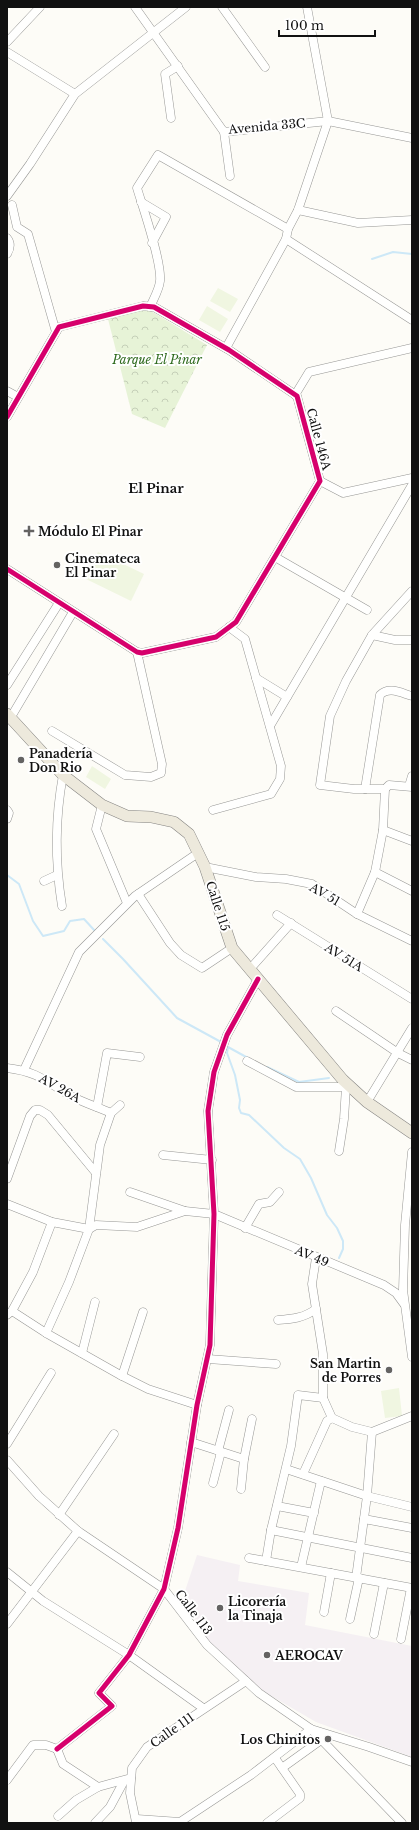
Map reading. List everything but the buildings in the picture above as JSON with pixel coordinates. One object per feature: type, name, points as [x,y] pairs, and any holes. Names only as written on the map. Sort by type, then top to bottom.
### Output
[{"type":"main road","name":"Calle 115","points":[[9,716],[63,775],[102,805],[126,816],[151,817],[174,822],[188,834],[205,867],[232,948],[349,1087],[367,1102],[412,1133]]},
{"type":"street","points":[[7,42],[40,7]]},
{"type":"street","name":"Avenida 33C","points":[[135,7],[224,132],[328,121],[412,138]]},
{"type":"street","points":[[7,196],[30,164],[75,94],[186,7]]},
{"type":"street","points":[[222,7],[265,67]]},
{"type":"street","points":[[226,348],[286,239],[288,229],[298,210],[328,121],[307,7]]},
{"type":"street","points":[[7,52],[75,94]]},
{"type":"street","points":[[172,118],[165,74],[178,66]]},
{"type":"street","points":[[224,132],[230,176]]},
{"type":"street","points":[[7,417],[59,327],[143,306],[150,307],[158,291],[160,279],[137,188],[158,155],[288,229]]},
{"type":"street","points":[[141,202],[166,217],[152,243]]},
{"type":"street","points":[[12,205],[17,227],[28,234],[56,332]]},
{"type":"street","points":[[298,210],[358,223],[412,220]]},
{"type":"street","points":[[7,238],[9,240],[10,249],[7,254]]},
{"type":"street","points":[[286,239],[412,320]]},
{"type":"street","name":"Calle 146A","points":[[137,652],[142,653],[216,637],[236,622],[320,481],[295,395],[226,348],[154,307],[150,307]]},
{"type":"street","points":[[295,395],[309,372],[412,348]]},
{"type":"street","points":[[7,391],[18,397]]},
{"type":"street","points":[[320,481],[343,493],[412,478]]},
{"type":"street","points":[[270,726],[412,485]]},
{"type":"street","points":[[275,557],[367,610]]},
{"type":"street","points":[[7,569],[137,652],[162,764],[161,773],[151,777],[125,775],[52,731]]},
{"type":"street","points":[[412,591],[372,635],[346,680],[330,716],[320,785],[365,789],[385,789],[390,785],[410,787],[412,776]]},
{"type":"street","points":[[7,685],[59,603]]},
{"type":"street","points":[[9,716],[73,612]]},
{"type":"street","points":[[213,810],[271,794],[280,779],[281,766],[245,639],[230,627]]},
{"type":"street","points":[[372,635],[395,640],[412,640]]},
{"type":"street","points":[[256,678],[287,697]]},
{"type":"street","points":[[365,789],[380,695],[384,691],[389,690],[412,696]]},
{"type":"street","points":[[62,906],[57,875],[58,802],[63,775]]},
{"type":"street","points":[[357,914],[375,872],[383,830],[385,789]]},
{"type":"street","points":[[102,805],[96,829],[128,903]]},
{"type":"street","points":[[7,810],[9,813],[7,819]]},
{"type":"street","points":[[383,830],[412,841]]},
{"type":"street","points":[[24,1070],[77,955],[138,894],[198,853]]},
{"type":"street","name":"AV 51","points":[[205,867],[256,877],[286,879],[312,884],[357,914],[412,941]]},
{"type":"street","points":[[375,872],[412,891]]},
{"type":"street","points":[[44,881],[57,875]]},
{"type":"street","points":[[138,894],[170,943],[181,955],[202,968],[232,948]]},
{"type":"street","name":"AV 51A","points":[[277,915],[412,998]]},
{"type":"street","points":[[250,969],[291,923]]},
{"type":"street","points":[[57,1749],[112,1706],[99,1693],[129,1655],[164,1589],[178,1528],[197,1406],[210,1345],[214,1214],[208,1111],[214,1072],[227,1035],[258,979]]},
{"type":"street","points":[[336,1011],[398,1053],[412,1060]]},
{"type":"street","points":[[367,1102],[412,1028]]},
{"type":"street","points":[[97,1106],[107,1053],[140,1057]]},
{"type":"street","points":[[247,1061],[296,1087],[349,1087],[339,1151]]},
{"type":"street","name":"AV 26A","points":[[7,1068],[24,1070],[39,1076],[71,1096],[112,1113]]},
{"type":"street","points":[[46,1333],[69,1282],[89,1229],[100,1145],[112,1113],[120,1106]]},
{"type":"street","points":[[7,1178],[30,1116],[35,1110],[40,1110],[48,1115],[96,1173]]},
{"type":"street","points":[[412,1152],[405,1225],[403,1290],[412,1357]]},
{"type":"street","points":[[163,1155],[212,1160]]},
{"type":"street","points":[[130,1192],[185,1211]]},
{"type":"street","points":[[245,1228],[259,1204],[270,1202],[279,1192]]},
{"type":"street","points":[[7,1204],[52,1222],[89,1229],[96,1225],[137,1227],[185,1211]]},
{"type":"street","name":"AV 49","points":[[185,1211],[214,1214],[316,1258],[384,1285],[396,1293],[404,1304]]},
{"type":"street","points":[[52,1222],[33,1272],[9,1313],[148,1389],[197,1406]]},
{"type":"street","points":[[316,1258],[312,1284],[323,1354],[323,1398],[332,1418],[352,1427],[372,1432],[412,1416]]},
{"type":"street","points":[[82,1353],[96,1302]]},
{"type":"street","points":[[278,1320],[295,1319],[308,1315],[316,1309]]},
{"type":"street","points":[[122,1376],[143,1312]]},
{"type":"street","points":[[208,1359],[276,1364]]},
{"type":"street","points":[[7,1444],[51,1374]]},
{"type":"street","points":[[266,1561],[271,1530],[286,1469],[298,1395],[323,1398]]},
{"type":"street","points":[[213,1483],[229,1410]]},
{"type":"street","points":[[303,1474],[326,1421],[332,1418]]},
{"type":"street","points":[[241,1489],[244,1459],[252,1419]]},
{"type":"street","points":[[350,1619],[358,1578],[372,1432]]},
{"type":"street","points":[[59,1515],[114,1434]]},
{"type":"street","points":[[191,1442],[244,1459]]},
{"type":"street","name":"Calle 113","points":[[7,1460],[39,1496],[78,1531],[164,1589],[207,1645],[259,1693],[311,1729],[412,1762]]},
{"type":"street","points":[[286,1469],[367,1496],[412,1507]]},
{"type":"street","points":[[301,1568],[321,1481]]},
{"type":"street","points":[[277,1506],[314,1513]]},
{"type":"street","points":[[364,1519],[412,1528]]},
{"type":"street","points":[[271,1530],[412,1558]]},
{"type":"street","points":[[7,1624],[78,1531]]},
{"type":"street","points":[[249,1558],[411,1588],[401,1639]]},
{"type":"street","points":[[7,1572],[31,1592],[129,1655],[204,1708]]},
{"type":"street","points":[[324,1612],[331,1573]]},
{"type":"street","points":[[374,1634],[384,1583]]},
{"type":"street","name":"Calle 111","points":[[137,1821],[127,1780],[132,1768],[147,1747],[246,1681]]},
{"type":"street","points":[[137,1821],[180,1823],[275,1758],[311,1729],[402,1823]]},
{"type":"street","points":[[282,1768],[321,1740]]},
{"type":"street","points":[[7,1780],[33,1745],[46,1745],[57,1749],[63,1764],[98,1787]]},
{"type":"street","points":[[267,1823],[300,1798],[300,1794],[275,1758]]},
{"type":"street","points":[[58,1816],[76,1800],[98,1787],[127,1780]]},
{"type":"street","points":[[95,1823],[110,1807],[127,1780]]},
{"type":"shaded area","points":[[197,1555],[240,1565],[238,1581],[309,1593],[305,1625],[412,1646],[412,1757],[316,1722],[261,1690],[211,1644],[182,1600]]},
{"type":"green space","points":[[218,288],[238,299],[230,312],[210,301]]},
{"type":"green space","points":[[207,306],[228,319],[220,332],[199,320]]},
{"type":"green space","name":"Parque El Pinar","points":[[143,310],[151,311],[207,345],[165,428],[132,414],[108,319]]},
{"type":"green space","points":[[98,552],[144,574],[131,601],[86,579]]},
{"type":"green space","points":[[92,766],[111,779],[105,789],[86,777]]},
{"type":"green space","points":[[399,1388],[402,1416],[385,1418],[381,1391]]},
{"type":"waterway","points":[[372,259],[393,252],[412,254]]},
{"type":"waterway","points":[[7,875],[19,884],[33,921],[43,936],[64,931],[70,921],[84,919],[95,931]]},
{"type":"waterway","points":[[103,939],[177,1018],[221,1042]]},
{"type":"waterway","points":[[248,1058],[228,1047],[227,1053],[235,1075],[241,1113],[249,1115],[284,1148],[300,1159],[311,1178],[327,1215],[337,1228],[343,1241],[343,1249],[339,1258]]},
{"type":"waterway","points":[[267,1067],[299,1082],[329,1078]]},
{"type":"cycle path","points":[[7,417],[59,327],[143,306],[154,307],[229,350],[297,396],[320,481],[236,622],[216,637],[142,653],[137,652],[7,569]]},
{"type":"cycle path","points":[[57,1749],[112,1706],[99,1693],[129,1655],[164,1589],[178,1528],[197,1405],[210,1345],[214,1214],[208,1111],[214,1072],[227,1035],[258,979]]},
{"type":"place","name":"Módulo El Pinar","points":[[29,531]]},
{"type":"place","name":"Cinemateca El Pinar","points":[[57,565]]},
{"type":"place","name":"Panadería Don Rio","points":[[21,760]]},
{"type":"place","name":"San Martin de Porres","points":[[389,1370]]},
{"type":"place","name":"Licorería la Tinaja","points":[[220,1608]]},
{"type":"place","name":"AEROCAV","points":[[267,1655]]},
{"type":"place","name":"Los Chinitos","points":[[328,1739]]},
{"type":"district","name":"El Pinar","points":[[156,488]]}]
